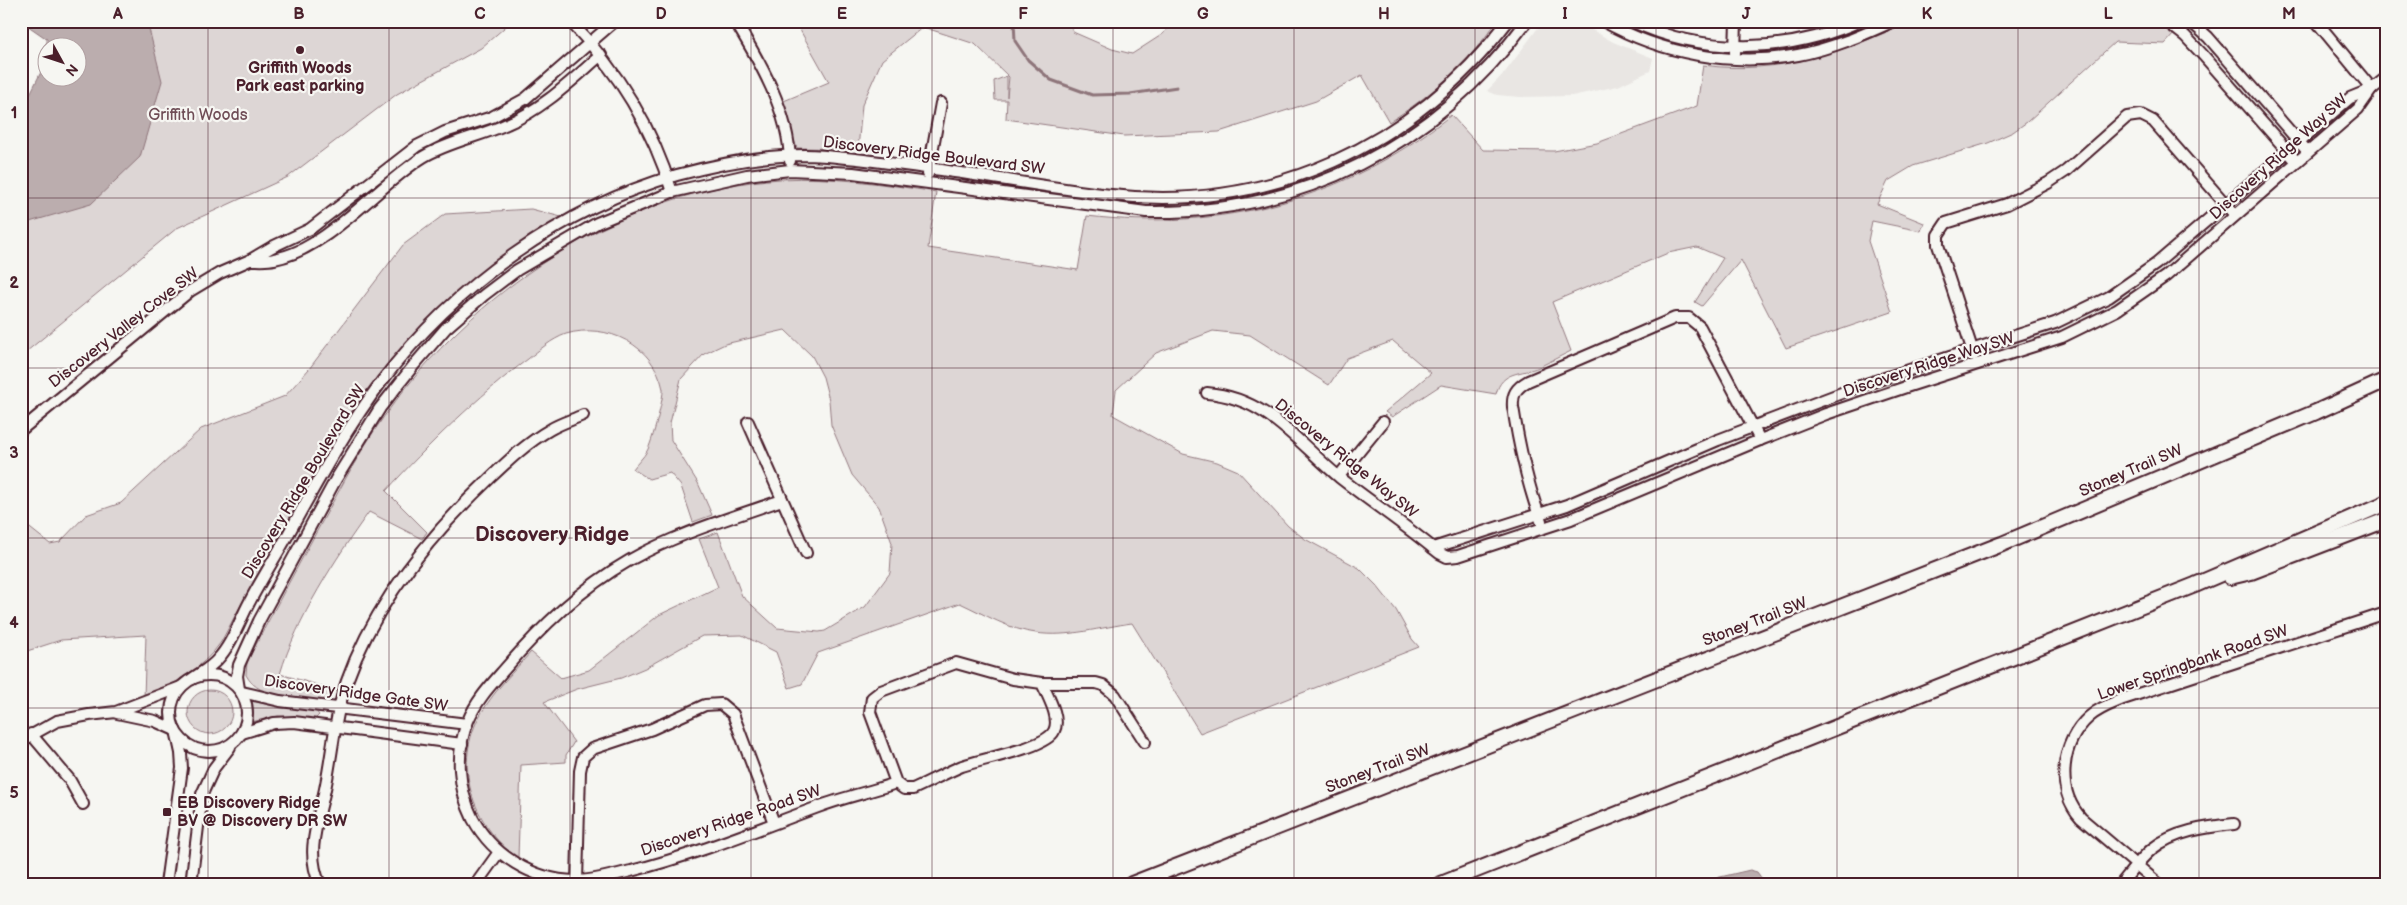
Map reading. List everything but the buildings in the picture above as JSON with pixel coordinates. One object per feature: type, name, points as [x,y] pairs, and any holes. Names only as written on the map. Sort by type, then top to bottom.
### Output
[{"type":"highway","points":[[2357,394],[2386,370]]},
{"type":"highway","name":"Stoney Trail SW","points":[[1132,884],[2002,544],[2386,380]]},
{"type":"highway","points":[[1441,884],[2195,585],[2386,503]]},
{"type":"highway","points":[[2195,585],[2251,572],[2386,520]]},
{"type":"highway","points":[[1461,884],[1519,853]]},
{"type":"street","points":[[570,21],[601,55],[646,122],[672,192]]},
{"type":"street","name":"Discovery Valley Cove SW","points":[[21,430],[190,291],[220,273],[310,229],[417,146],[445,132],[492,117],[525,99],[615,21]]},
{"type":"street","points":[[735,21],[773,94],[785,125],[790,156],[790,170]]},
{"type":"street","name":"Discovery Ridge Boulevard SW","points":[[192,679],[212,666],[224,652],[250,602],[358,414],[385,377],[428,328],[483,278],[541,237],[602,204],[668,178],[722,165],[790,156],[848,157],[1112,195],[1170,198],[1213,196],[1287,180],[1351,154],[1399,127],[1459,78],[1486,49],[1508,21]]},
{"type":"street","name":"Discovery Ridge Boulevard SW","points":[[240,690],[237,676],[239,665],[259,621],[356,444],[380,408],[414,364],[446,328],[517,270],[597,223],[672,192],[747,175],[790,170],[853,173],[1119,210],[1170,213],[1223,208],[1291,193],[1340,174],[1389,149],[1425,125],[1469,89],[1496,61],[1527,21]]},
{"type":"street","points":[[1603,21],[1660,47],[1734,60],[1798,55],[1841,43],[1894,21]]},
{"type":"street","points":[[1631,21],[1663,34],[1704,44],[1735,47],[1788,44],[1837,31],[1860,21]]},
{"type":"street","points":[[1734,60],[1736,21]]},
{"type":"street","points":[[2166,21],[2185,36],[2203,55],[2297,162]]},
{"type":"street","points":[[2190,21],[2208,37],[2308,152]]},
{"type":"street","points":[[2316,21],[2372,89]]},
{"type":"street","points":[[1837,31],[1841,43]]},
{"type":"street","points":[[1660,47],[1663,34]]},
{"type":"street","name":"Discovery Valley Cove SW","points":[[250,260],[275,259],[305,247],[330,231],[416,162],[449,144],[490,132],[521,118],[553,96],[601,55]]},
{"type":"street","points":[[1459,78],[1469,89]]},
{"type":"street","name":"Discovery Ridge Way SW","points":[[1433,548],[1539,516],[1752,426],[1860,386],[2055,323],[2109,297],[2156,264],[2350,98],[2372,89],[2386,78]]},
{"type":"street","name":"Discovery Ridge Way SW","points":[[1207,393],[1240,399],[1262,411],[1281,424],[1338,476],[1443,556],[1458,556],[1544,529],[1760,440],[1865,401],[2062,337],[2117,310],[2166,276],[2358,109],[2372,89]]},
{"type":"street","points":[[927,184],[941,103]]},
{"type":"street","points":[[1976,364],[1938,245],[1938,234],[1942,227],[1952,220],[2007,204],[2048,184],[2066,171],[2127,118],[2141,115],[2153,121],[2236,215]]},
{"type":"street","points":[[1287,180],[1291,193]]},
{"type":"street","points":[[1056,202],[1058,187]]},
{"type":"street","points":[[1170,198],[1170,213]]},
{"type":"street","points":[[2109,297],[2117,310]]},
{"type":"street","points":[[1544,529],[1528,484],[1520,453],[1513,407],[1514,394],[1520,386],[1528,381],[1631,336],[1675,318],[1689,318],[1695,322],[1760,440]]},
{"type":"street","points":[[1860,386],[1865,401]]},
{"type":"street","points":[[320,884],[313,861],[313,845],[329,771],[339,708],[348,679],[378,615],[406,572],[434,535],[463,503],[534,439],[553,428],[583,415]]},
{"type":"street","points":[[748,422],[806,553]]},
{"type":"street","points":[[1338,476],[1383,422]]},
{"type":"street","points":[[1644,471],[1651,485]]},
{"type":"street","name":"Discovery Ridge Road SW","points":[[782,500],[684,534],[631,560],[587,589],[545,625],[483,694],[467,724],[462,739],[460,766],[464,796],[481,832],[499,852],[520,867],[534,873],[561,880],[578,881],[604,878],[662,863],[839,799],[896,783]]},
{"type":"street","name":"Lower Springbank Road SW","points":[[2137,865],[2081,818],[2073,807],[2066,790],[2064,775],[2066,756],[2077,730],[2098,710],[2124,699],[2386,614]]},
{"type":"street","points":[[1042,683],[1056,722],[1054,731],[1045,740],[963,766],[913,789],[904,789],[896,783],[870,712],[870,702],[877,693],[956,663],[1013,679],[1042,683],[1091,683],[1103,686],[1115,695],[1145,742]]},
{"type":"street","points":[[21,741],[31,734],[65,719],[116,712],[181,687],[192,679],[204,675],[217,676],[229,680],[240,690],[248,708],[248,717],[242,733],[214,768],[202,794],[191,884]]},
{"type":"street","points":[[166,884],[182,768],[172,708],[181,687]]},
{"type":"street","name":"Discovery Ridge Gate SW","points":[[240,690],[280,701],[467,724]]},
{"type":"street","points":[[578,881],[580,771],[583,757],[592,749],[652,729],[709,703],[721,704],[733,714],[774,823]]},
{"type":"street","points":[[116,712],[155,721],[176,732],[190,746],[198,750],[216,751],[232,744]]},
{"type":"street","points":[[242,733],[274,723],[294,722],[462,739]]},
{"type":"street","points":[[31,734],[68,778],[83,804]]},
{"type":"street","points":[[2120,884],[2154,847],[2169,839],[2204,827],[2234,824]]},
{"type":"street","points":[[476,884],[499,852]]},
{"type":"street","points":[[2137,865],[2159,884]]},
{"type":"shaded area","points":[[21,21],[147,21],[162,81],[140,157],[91,204],[21,223],[21,112],[38,78],[38,88],[88,88],[88,38],[46,38]]},
{"type":"shaded area","points":[[1543,21],[1577,21],[1613,42],[1653,58],[1650,71],[1618,86],[1572,96],[1520,97],[1497,95],[1487,91],[1506,71]]},
{"type":"shaded area","points":[[1750,870],[1757,872],[1766,884],[1706,884],[1716,878]]},
{"type":"green space","name":"Griffith Woods","points":[[155,21],[512,21],[481,48],[397,94],[288,177],[177,228],[21,356],[21,178]]},
{"type":"green space","points":[[795,21],[1069,21],[1073,32],[1112,49],[1132,54],[1163,34],[1174,21],[1497,21],[1462,64],[1420,101],[1389,122],[1362,75],[1316,101],[1219,132],[1124,136],[1006,119],[1007,100],[995,100],[994,81],[1007,76],[1007,97],[1009,77],[975,44],[923,27],[882,60],[862,105],[858,149],[797,148],[779,103],[829,82]]},
{"type":"green space","points":[[1912,21],[2157,21],[2174,34],[2165,44],[2115,42],[2027,122],[2013,132],[1988,143],[1913,166],[1888,181],[1877,204],[1924,223],[1921,231],[1872,221],[1868,241],[1892,312],[1786,348],[1741,260],[1702,306],[1695,302],[1723,258],[1697,247],[1668,253],[1552,302],[1571,351],[1539,367],[1507,377],[1499,386],[1496,394],[1441,385],[1392,417],[1385,412],[1431,373],[1393,341],[1347,358],[1329,385],[1250,335],[1213,331],[1156,353],[1116,390],[1113,415],[1183,454],[1217,462],[1238,471],[1288,526],[1305,539],[1359,568],[1377,586],[1396,610],[1412,639],[1419,647],[1200,733],[1132,623],[1072,633],[1036,633],[1017,629],[960,603],[818,653],[802,684],[789,688],[776,652],[742,635],[702,636],[645,668],[621,678],[577,689],[544,702],[574,742],[566,755],[566,762],[521,765],[518,858],[502,845],[478,811],[471,792],[468,772],[468,751],[473,731],[487,704],[531,652],[561,678],[589,670],[659,615],[718,587],[699,539],[718,532],[742,596],[777,628],[825,631],[865,607],[890,573],[892,543],[879,507],[852,475],[831,425],[829,400],[823,377],[812,356],[785,330],[725,344],[704,354],[681,379],[670,423],[671,440],[698,483],[712,515],[693,522],[681,486],[670,473],[649,479],[633,469],[644,456],[649,446],[663,394],[658,374],[650,360],[626,340],[612,335],[597,331],[566,334],[546,345],[491,388],[436,439],[386,491],[427,532],[422,539],[369,512],[343,549],[318,590],[296,632],[280,674],[335,690],[327,701],[271,694],[252,683],[246,675],[247,662],[284,591],[356,460],[394,403],[431,359],[471,318],[516,282],[564,250],[614,223],[668,202],[723,187],[800,178],[878,184],[936,192],[928,248],[1078,270],[1087,216],[1137,220],[1186,219],[1233,213],[1280,203],[1324,189],[1368,169],[1410,144],[1451,115],[1483,150],[1554,151],[1597,143],[1697,106],[1703,65],[1758,67],[1784,64],[1836,51]]},
{"type":"green space","points":[[531,209],[565,218],[505,255],[477,276],[426,322],[379,374],[348,416],[221,642],[196,668],[176,682],[144,697],[146,635],[61,640],[21,653],[21,521],[50,544],[60,542],[86,515],[121,503],[201,429],[285,396],[309,369],[403,245],[445,214]]},
{"type":"green space","points":[[214,690],[226,696],[231,704],[231,720],[226,728],[218,733],[206,734],[194,728],[189,720],[188,708],[194,696],[202,691]]},
{"type":"green space","points":[[251,701],[280,707],[315,710],[319,715],[315,719],[278,716],[251,722]]},
{"type":"waterway","points":[[1014,21],[1015,41],[1028,60],[1051,80],[1092,95],[1130,94],[1177,87]]},
{"type":"place","name":"Griffith Woods Park east parking","points":[[300,50]]},
{"type":"place","name":"EB Discovery Ridge BV @ Discovery DR SW","points":[[167,812]]},
{"type":"district","name":"Discovery Ridge","points":[[552,534]]}]
